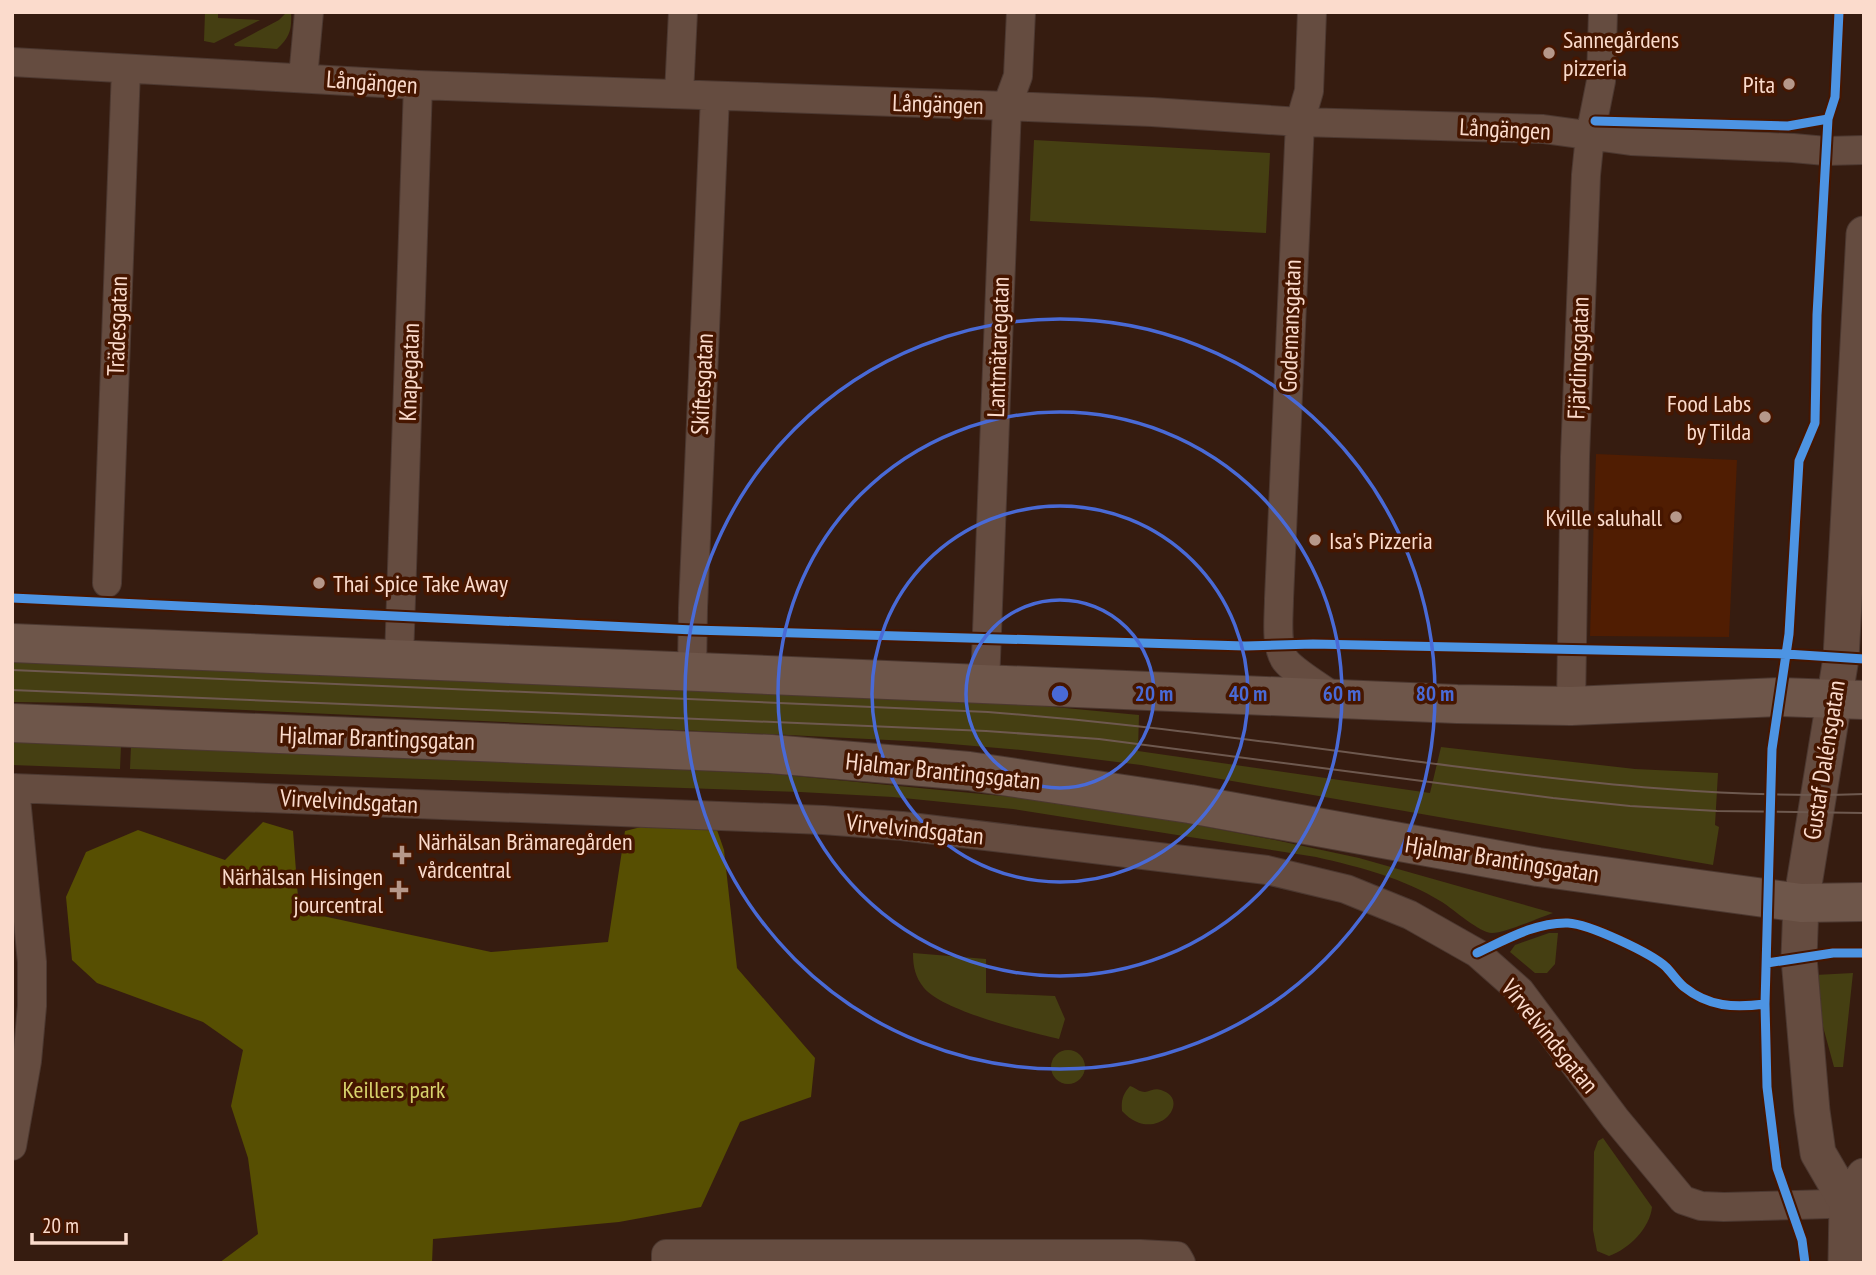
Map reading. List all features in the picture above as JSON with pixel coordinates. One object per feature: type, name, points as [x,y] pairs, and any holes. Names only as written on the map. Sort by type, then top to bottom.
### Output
[{"type":"main road","points":[[12,643],[1339,700],[1571,706],[1780,697],[1849,700]]},
{"type":"main road","name":"Hjalmar Brantingsgatan","points":[[12,723],[771,754],[957,770],[1190,804],[1538,867],[1801,903],[1864,902]]},
{"type":"street","points":[[303,78],[309,12]]},
{"type":"street","points":[[679,94],[683,12]]},
{"type":"street","name":"Lantmätaregatan","points":[[985,684],[1007,106],[1018,76],[1021,12]]},
{"type":"street","name":"Godemansgatan","points":[[1312,12],[1309,91],[1300,122],[1279,585],[1280,642],[1285,660],[1339,700]]},
{"type":"street","name":"Fjärdingsgatan","points":[[1571,706],[1575,457],[1586,175],[1590,136],[1601,81],[1603,12]]},
{"type":"street","name":"Långängen","points":[[12,62],[418,85],[1152,112],[1300,122],[1543,129],[1631,141],[1826,151],[1864,150]]},
{"type":"street","name":"Trädesgatan","points":[[107,583],[126,69]]},
{"type":"street","name":"Knapegatan","points":[[399,659],[418,85]]},
{"type":"street","name":"Skiftesgatan","points":[[692,671],[692,608],[715,96]]},
{"type":"street","name":"Gustaf Dalénsgatan","points":[[1858,1194],[1818,1153],[1799,958],[1801,903],[1849,700],[1841,658],[1864,234]]},
{"type":"street","points":[[12,1146],[27,1061],[32,1006],[32,962],[14,788]]},
{"type":"street","name":"Virvelvindsgatan","points":[[14,788],[902,825],[1267,870],[1346,889],[1410,915],[1477,953],[1520,991],[1615,1118],[1683,1200],[1701,1206],[1724,1207],[1858,1194]]},
{"type":"street","points":[[1846,1263],[1858,1194]]},
{"type":"street","points":[[666,1263],[666,1254],[1140,1254],[1179,1259]]},
{"type":"shaded area","points":[[205,12],[218,12],[218,18],[260,20],[214,43],[204,41]]},
{"type":"shaded area","points":[[287,12],[291,12],[290,28],[285,41],[277,49],[235,46],[234,44],[279,20]]},
{"type":"shaded area","points":[[1034,140],[1270,153],[1266,233],[1030,221]]},
{"type":"shaded area","name":"Kville saluhall","points":[[1596,454],[1737,460],[1729,637],[1590,636]]},
{"type":"shaded area","points":[[12,661],[1023,704],[1139,715],[1138,751],[1430,793],[1441,747],[1635,769],[1718,773],[1715,825],[1719,827],[1713,865],[1141,765],[1021,750],[788,735],[90,703],[12,702]]},
{"type":"shaded area","points":[[12,742],[121,746],[120,769],[12,765]]},
{"type":"shaded area","points":[[131,746],[774,774],[1023,798],[1154,817],[1359,858],[1553,913],[1492,933],[1481,929],[1442,902],[1412,886],[1349,865],[1316,857],[1013,809],[893,797],[800,792],[130,769]]},
{"type":"shaded area","points":[[1549,933],[1558,933],[1555,964],[1547,973],[1535,973],[1510,952],[1515,945]]},
{"type":"shaded area","points":[[913,953],[986,959],[986,993],[1055,996],[1065,1019],[1059,1039],[987,1020],[934,997],[918,980]]},
{"type":"shaded area","points":[[1853,973],[1843,1067],[1834,1067],[1822,1023],[1815,975]]},
{"type":"shaded area","points":[[1068,1050],[1080,1055],[1085,1067],[1080,1079],[1068,1084],[1056,1079],[1051,1067],[1056,1055]]},
{"type":"shaded area","points":[[1130,1086],[1143,1092],[1159,1089],[1170,1095],[1172,1111],[1158,1123],[1135,1121],[1122,1111],[1123,1097]]},
{"type":"shaded area","points":[[1603,1138],[1652,1207],[1647,1223],[1637,1237],[1609,1256],[1597,1251],[1593,1230],[1594,1152],[1598,1141]]},
{"type":"green space","name":"Keillers park","points":[[263,822],[293,831],[299,911],[491,952],[608,942],[625,831],[661,822],[716,827],[724,850],[737,968],[815,1058],[811,1097],[740,1122],[701,1207],[619,1222],[433,1239],[432,1263],[219,1263],[258,1234],[248,1158],[231,1106],[243,1050],[203,1022],[97,983],[72,960],[66,897],[86,852],[138,830],[225,860]]},
{"type":"tram line","points":[[12,670],[988,712],[1162,729],[1606,784],[1709,792],[1864,794]]},
{"type":"tram line","points":[[12,690],[986,731],[1099,739],[1630,806],[1717,811],[1864,813]]},
{"type":"cycle path","points":[[1805,1263],[1802,1240],[1777,1168],[1767,1087],[1765,1004],[1772,749],[1789,634],[1799,461],[1815,423],[1817,315],[1828,119],[1835,97],[1839,12]]},
{"type":"cycle path","points":[[1595,121],[1788,126],[1828,119]]},
{"type":"cycle path","points":[[12,598],[693,630],[1245,646],[1313,644],[1786,654],[1864,659]]},
{"type":"cycle path","points":[[1477,953],[1544,925],[1568,923],[1604,934],[1647,954],[1666,967],[1684,987],[1703,999],[1732,1006],[1765,1004]]},
{"type":"cycle path","points":[[1767,963],[1833,953],[1864,953]]},
{"type":"place","name":"Sannegårdens pizzeria","points":[[1549,53]]},
{"type":"place","name":"Pita","points":[[1789,84]]},
{"type":"place","name":"Food Labs by Tilda","points":[[1765,417]]},
{"type":"place","name":"Kville saluhall","points":[[1676,517]]},
{"type":"place","name":"Isa's Pizzeria","points":[[1315,540]]},
{"type":"place","name":"Thai Spice Take Away","points":[[319,583]]},
{"type":"place","name":"Närhälsan Brämaregården vårdcentral","points":[[402,855]]},
{"type":"place","name":"Närhälsan Hisingen jourcentral","points":[[399,890]]}]
